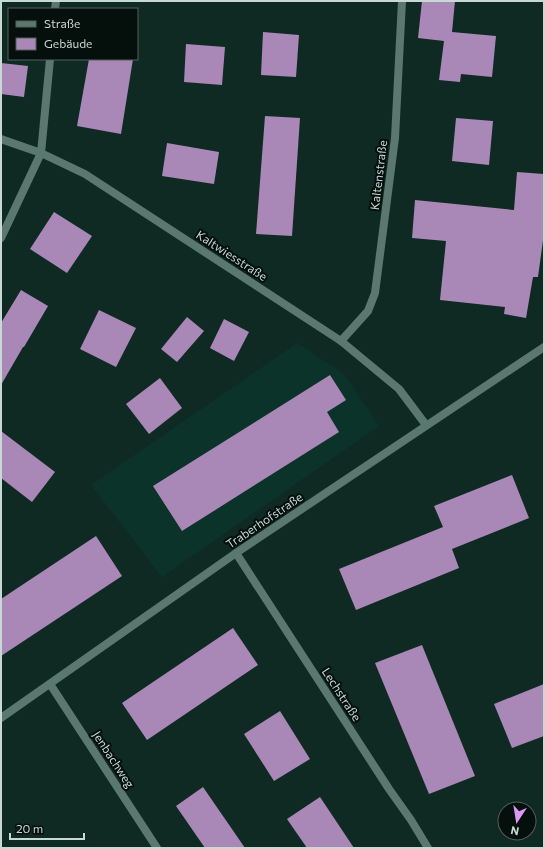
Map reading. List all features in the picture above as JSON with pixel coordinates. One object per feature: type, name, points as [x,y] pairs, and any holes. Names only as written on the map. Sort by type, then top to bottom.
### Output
[{"type":"street","name":"Kaltenstraße","points":[[341,341],[368,311],[375,293],[395,138],[402,1]]},
{"type":"street","points":[[1,238],[41,153],[50,60]]},
{"type":"street","name":"Kaltwiesstraße","points":[[1,140],[41,153],[85,174],[341,341],[398,389],[426,425]]},
{"type":"street","name":"Traberhofstraße","points":[[1,718],[236,553],[544,347]]},
{"type":"street","name":"Lechstraße","points":[[236,553],[428,848]]},
{"type":"street","name":"Jenbachweg","points":[[50,684],[157,848]]},
{"type":"shaded area","points":[[297,343],[344,374],[379,426],[162,577],[91,485]]},
{"type":"building","points":[[422,1],[455,1],[452,32],[496,36],[492,77],[461,74],[460,82],[439,80],[444,41],[418,38]]},
{"type":"building","points":[[263,32],[299,35],[296,77],[261,75]]},
{"type":"building","points":[[186,44],[225,47],[222,85],[184,82]]},
{"type":"building","points":[[89,60],[133,60],[121,134],[77,126]]},
{"type":"building","points":[[1,63],[28,66],[24,97],[1,94]]},
{"type":"building","points":[[265,116],[300,118],[292,236],[256,234]]},
{"type":"building","points":[[456,118],[493,121],[489,165],[452,161]]},
{"type":"building","points":[[167,143],[219,152],[214,184],[162,176]]},
{"type":"building","points":[[517,172],[544,174],[544,233],[538,277],[533,277],[526,318],[504,314],[505,307],[440,300],[446,241],[412,238],[415,200],[514,210]]},
{"type":"building","points":[[54,212],[92,236],[67,273],[30,249]]},
{"type":"building","points":[[21,290],[48,306],[1,385],[1,323]]},
{"type":"building","points":[[99,310],[136,328],[116,367],[80,349]]},
{"type":"building","points":[[187,317],[204,331],[177,362],[161,349]]},
{"type":"building","points":[[224,319],[249,332],[234,361],[210,348]]},
{"type":"building","points":[[330,375],[346,400],[327,412],[339,432],[182,531],[153,486]]},
{"type":"building","points":[[160,378],[182,408],[149,434],[126,404]]},
{"type":"building","points":[[1,431],[55,472],[32,502],[1,478]]},
{"type":"building","points":[[512,475],[529,518],[452,549],[459,568],[356,610],[339,569],[443,527],[434,506]]},
{"type":"building","points":[[96,536],[122,576],[1,656],[1,599]]},
{"type":"building","points":[[233,628],[258,665],[147,740],[122,703]]},
{"type":"building","points":[[422,645],[475,776],[429,794],[375,663]]},
{"type":"building","points":[[544,684],[544,736],[512,748],[494,704]]},
{"type":"building","points":[[280,711],[310,759],[274,781],[244,734]]},
{"type":"building","points":[[203,787],[245,848],[205,848],[176,806]]},
{"type":"building","points":[[320,797],[354,848],[307,848],[287,819]]}]
